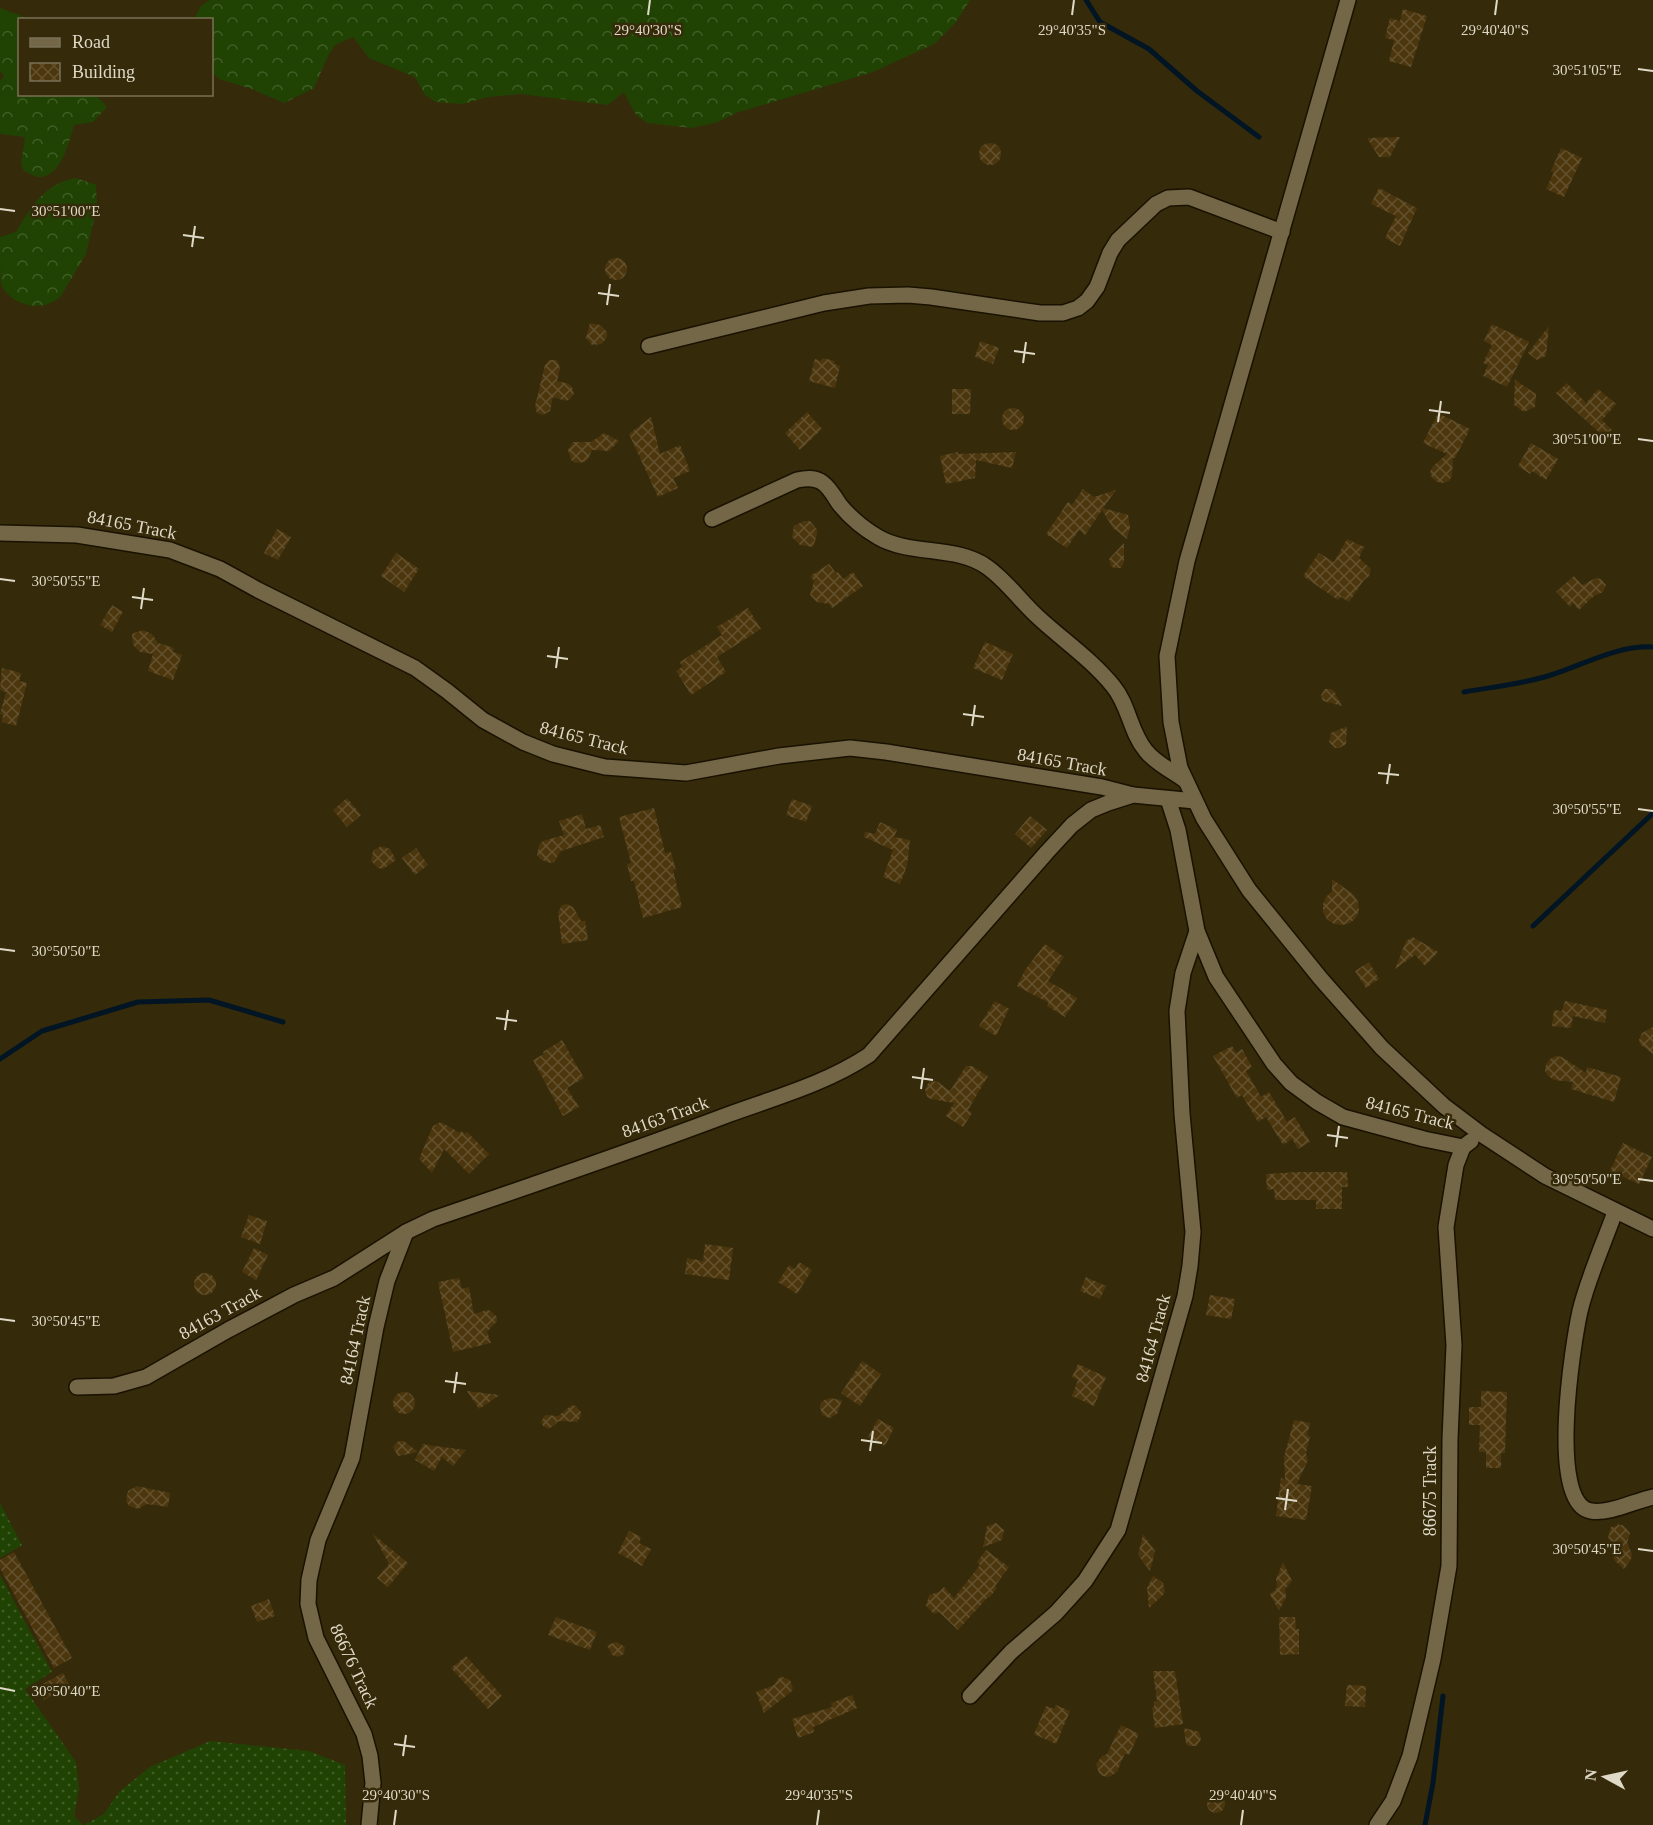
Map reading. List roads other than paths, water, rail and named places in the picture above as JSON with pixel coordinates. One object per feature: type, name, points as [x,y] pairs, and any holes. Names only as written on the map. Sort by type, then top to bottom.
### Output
[{"type":"street","points":[[1348,0],[1186,561],[1167,656],[1171,722],[1180,768],[1204,819],[1249,890],[1321,979],[1382,1048],[1444,1106],[1481,1134],[1545,1176],[1653,1230]]},
{"type":"street","points":[[650,345],[824,303],[869,296],[931,297],[1040,313],[1063,312],[1078,308],[1087,301],[1097,287],[1110,253],[1118,240],[1156,204],[1168,198],[1190,197],[1282,232]]},
{"type":"street","points":[[712,519],[808,477],[824,484],[842,507],[880,538],[904,547],[956,555],[985,565],[1116,688],[1146,753],[1186,781]]},
{"type":"street","name":"84165 Track","points":[[0,533],[77,534],[170,550],[219,569],[415,668],[483,720],[523,742],[553,754],[604,767],[686,773],[779,756],[850,748],[886,752],[1133,795]]},
{"type":"street","name":"84163 Track","points":[[77,1387],[114,1386],[146,1377],[294,1295],[334,1278],[406,1232],[433,1219],[576,1170],[831,1077],[852,1066],[869,1055],[1072,825],[1091,810],[1133,795],[1195,801]]},
{"type":"street","name":"84165 Track","points":[[1168,799],[1178,830],[1197,931],[1216,977],[1258,1043],[1291,1083],[1317,1102],[1343,1116],[1424,1139],[1463,1147],[1481,1134]]},
{"type":"street","name":"84164 Track","points":[[970,1696],[1011,1652],[1056,1612],[1085,1581],[1118,1530],[1185,1296],[1190,1266],[1193,1232],[1182,1114],[1177,1011],[1183,973],[1197,931]]},
{"type":"street","name":"86675 Track","points":[[1377,1825],[1393,1801],[1410,1756],[1433,1659],[1449,1566],[1450,1439],[1454,1345],[1446,1227],[1456,1165],[1463,1147]]},
{"type":"street","points":[[1616,1212],[1580,1310],[1566,1402],[1566,1455],[1571,1491],[1579,1505],[1590,1511],[1617,1508],[1653,1497]]},
{"type":"street","name":"84164 Track","points":[[352,1458],[376,1327],[387,1281],[406,1232]]},
{"type":"street","name":"86676 Track","points":[[352,1458],[318,1540],[309,1580],[308,1604],[316,1638],[364,1734],[370,1756],[373,1783],[369,1825]]},
{"type":"waterway","points":[[1086,0],[1100,22],[1149,49],[1197,91],[1259,137]]},
{"type":"waterway","points":[[1464,692],[1530,681],[1613,652],[1653,647]]},
{"type":"waterway","points":[[1533,926],[1653,813]]},
{"type":"waterway","points":[[0,1059],[42,1031],[138,1002],[209,1000],[283,1022]]},
{"type":"waterway","points":[[1425,1825],[1433,1783],[1443,1696]]}]
